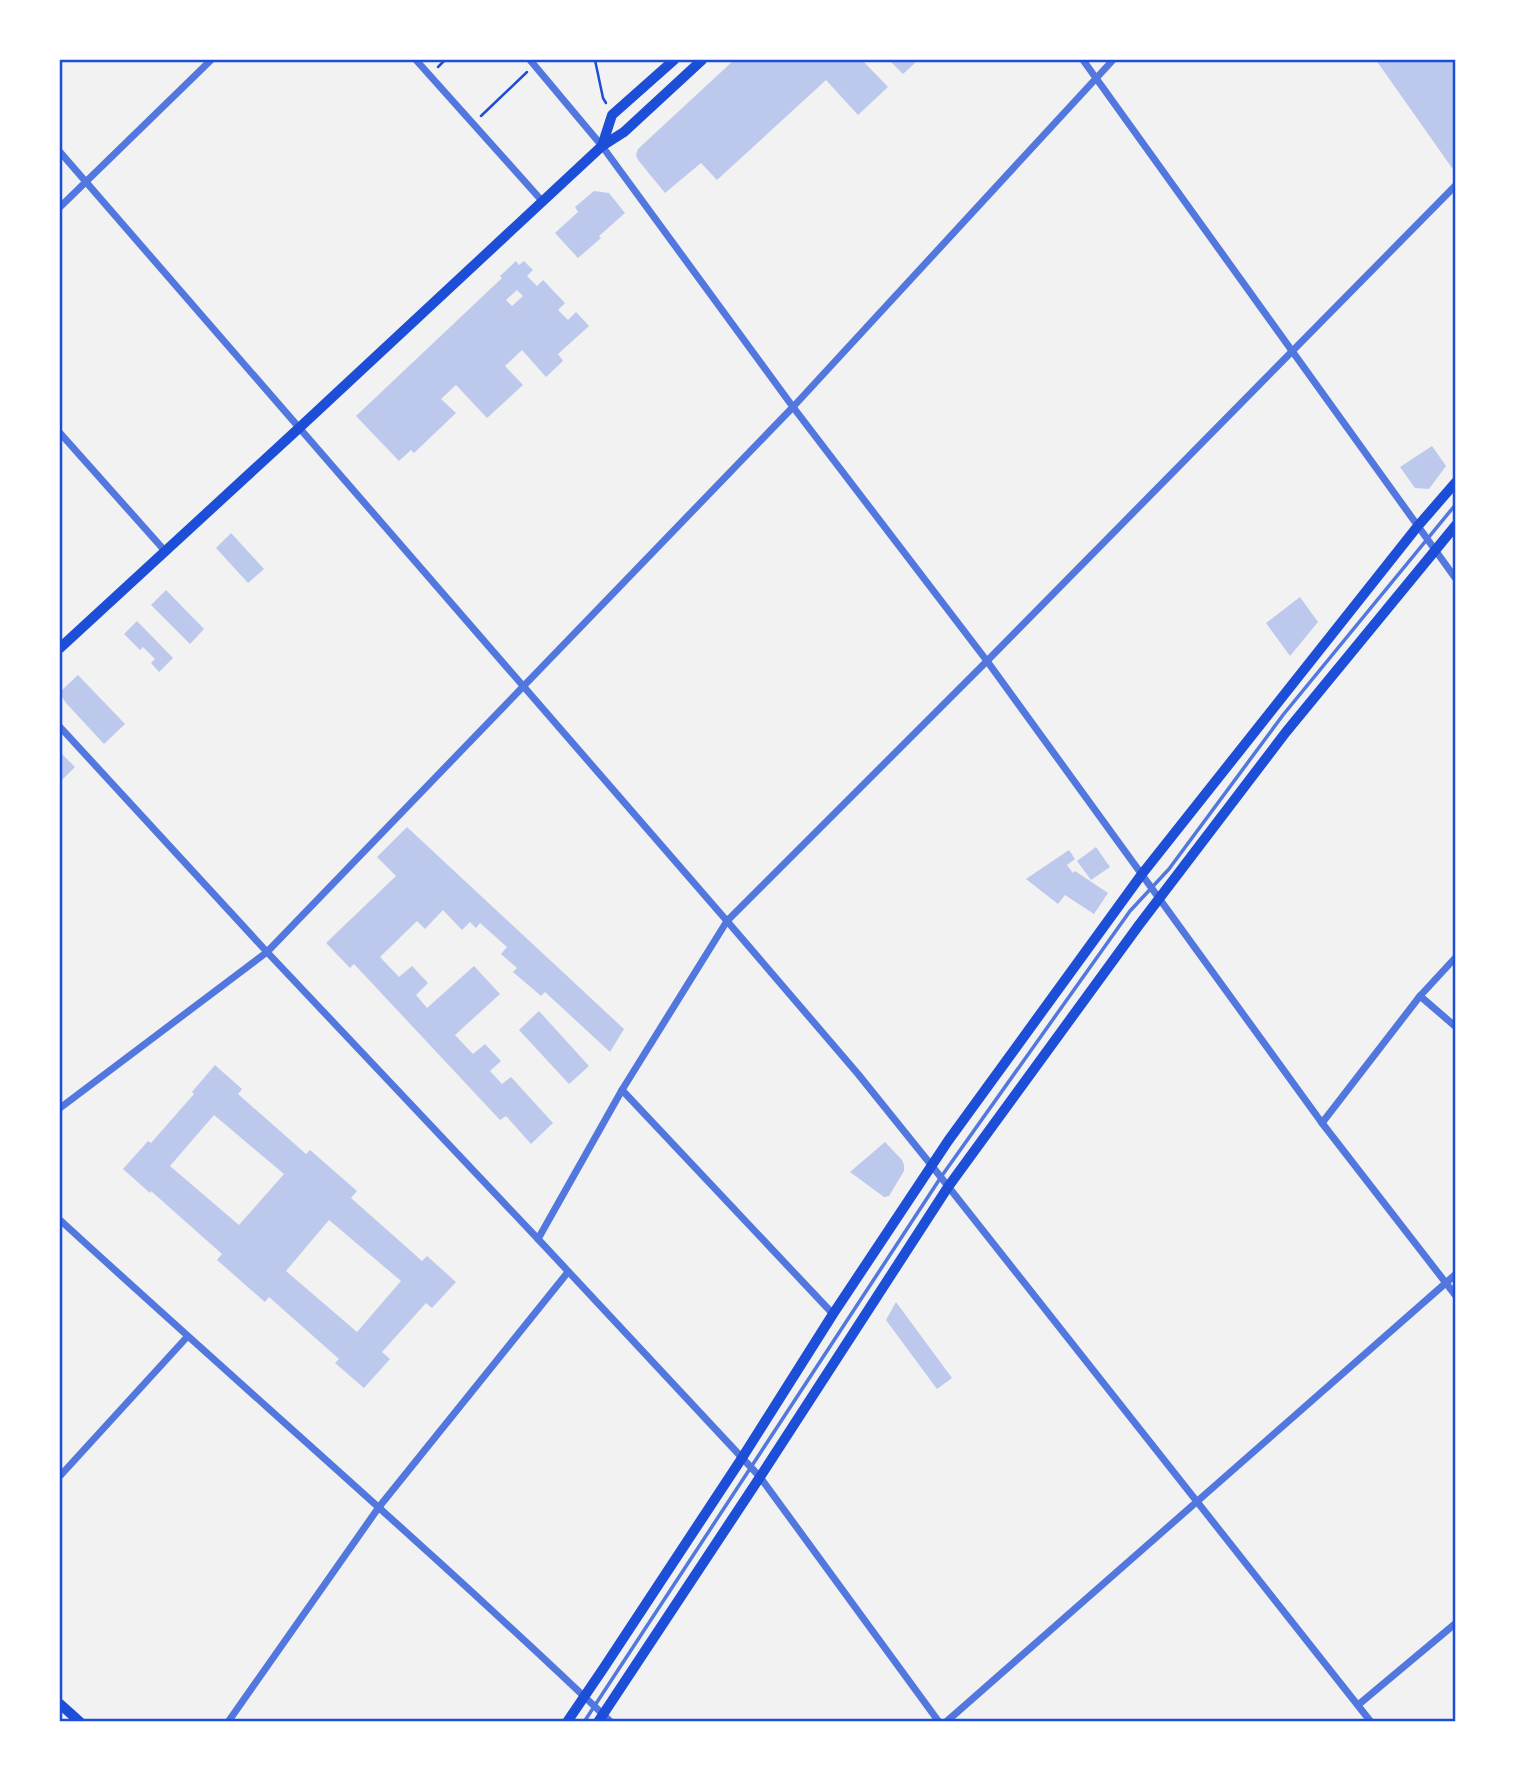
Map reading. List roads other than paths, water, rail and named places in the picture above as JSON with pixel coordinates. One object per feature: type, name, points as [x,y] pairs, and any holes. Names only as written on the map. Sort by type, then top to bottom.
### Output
[{"type":"main road","points":[[602,146],[612,115],[674,60]]},
{"type":"main road","points":[[60,648],[602,146],[624,132],[702,60]]},
{"type":"main road","points":[[567,1721],[932,1166],[1142,874],[1455,482]]},
{"type":"main road","points":[[604,1719],[948,1187],[1159,898],[1286,732],[1455,525]]},
{"type":"main road","points":[[60,1704],[80,1721]]},
{"type":"street","points":[[60,207],[211,60]]},
{"type":"street","points":[[416,60],[543,202]]},
{"type":"street","points":[[1083,60],[1455,579]]},
{"type":"street","points":[[60,1108],[267,952],[793,407],[1113,60]]},
{"type":"street","points":[[532,62],[602,146],[793,407],[987,661],[1322,1123],[1455,1296]]},
{"type":"street","points":[[60,152],[858,1074],[1371,1721]]},
{"type":"street","points":[[538,1238],[622,1090],[727,921],[1455,185]]},
{"type":"street","points":[[60,433],[165,551]]},
{"type":"street","points":[[60,727],[267,952],[760,1477],[939,1721]]},
{"type":"street","points":[[1322,1123],[1420,996],[1455,957]]},
{"type":"street","points":[[1420,996],[1455,1027]]},
{"type":"street","points":[[622,1090],[833,1314]]},
{"type":"street","points":[[60,1220],[379,1507],[584,1696],[604,1719]]},
{"type":"street","points":[[228,1721],[379,1507],[568,1272]]},
{"type":"street","points":[[946,1721],[1455,1274]]},
{"type":"street","points":[[60,1476],[187,1337]]},
{"type":"street","points":[[1358,1704],[1455,1623]]},
{"type":"lane","points":[[584,1721],[941,1177],[1130,911],[1169,869],[1283,715],[1455,505]]}]
